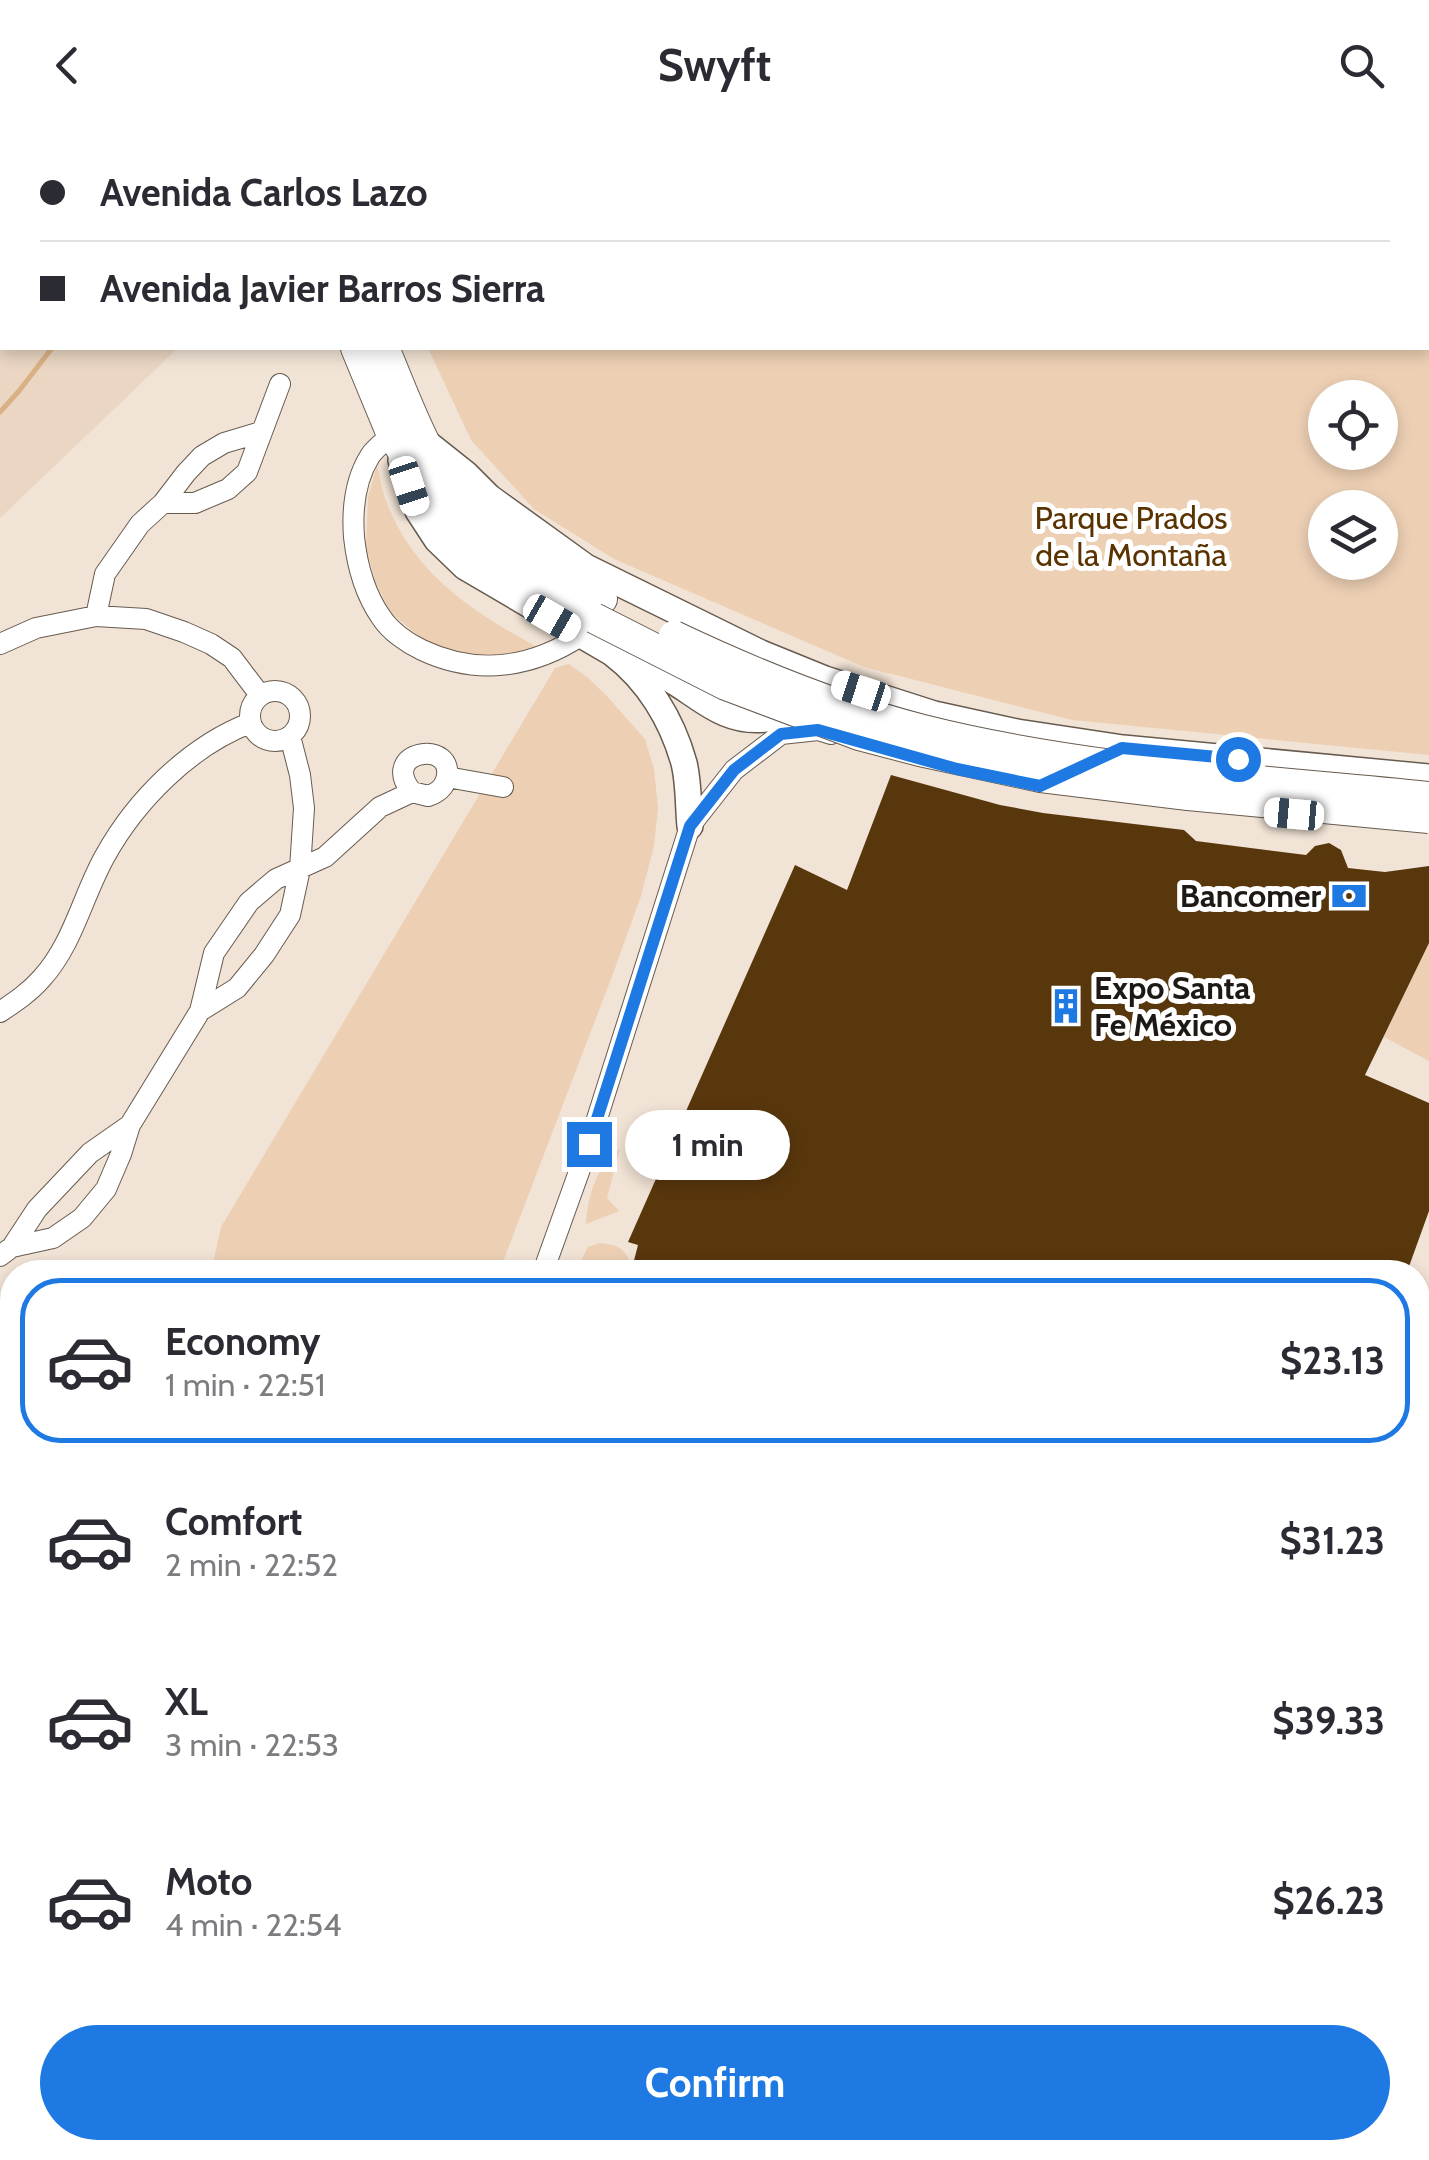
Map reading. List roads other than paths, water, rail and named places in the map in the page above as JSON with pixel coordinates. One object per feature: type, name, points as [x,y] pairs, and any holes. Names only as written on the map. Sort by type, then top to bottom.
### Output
[{"type":"highway","points":[[357,350],[392,434],[438,505],[483,550],[526,580],[726,685],[859,735],[1041,777],[1429,821]]},
{"type":"highway","points":[[385,350],[424,440],[454,491],[482,522],[593,617],[924,730],[1049,756],[1429,796]]},
{"type":"main road","points":[[424,440],[489,496],[586,567],[761,653],[825,679],[934,714],[1016,732],[1122,748],[1429,778]]},
{"type":"main road","points":[[593,617],[654,698],[672,731],[685,766],[690,826]]},
{"type":"main road","points":[[630,666],[656,670],[712,708],[748,719],[792,713],[825,679]]},
{"type":"main road","points":[[1040,786],[1122,748]]},
{"type":"street","points":[[163,503],[195,503],[228,489],[248,472],[280,384]]},
{"type":"street","points":[[96,616],[105,574],[140,524],[163,503],[173,487],[202,456],[224,443],[261,432]]},
{"type":"street","points":[[392,434],[371,454],[356,492],[353,521],[360,570],[382,619],[408,643],[440,659],[468,666],[524,663],[550,653],[593,617]]},
{"type":"street","points":[[0,644],[36,628],[96,616],[146,620],[212,644],[232,658],[260,696]]},
{"type":"street","points":[[279,690],[296,701],[300,710],[297,729],[282,741],[272,741],[255,732],[250,724],[249,713],[260,696],[279,690]]},
{"type":"street","points":[[0,1012],[22,998],[56,958],[104,856],[129,819],[160,785],[206,746],[250,724]]},
{"type":"street","points":[[547,1260],[589,1144],[690,826],[734,770],[781,734],[818,730],[957,769],[1040,786],[1185,804],[1429,821]]},
{"type":"street","points":[[200,1011],[237,988],[290,915],[300,869],[304,808],[290,736]]},
{"type":"street","points":[[423,753],[436,756],[445,766],[445,784],[435,794],[412,792],[404,778],[409,760],[423,753]]},
{"type":"street","points":[[447,776],[503,787]]},
{"type":"street","points":[[6,1252],[52,1238],[82,1218],[106,1189],[130,1125],[200,1011],[214,953],[249,902],[276,879],[325,857],[380,806],[412,792]]},
{"type":"street","points":[[6,1252],[36,1209],[90,1152],[130,1125]]},
{"type":"street","points":[[554,1240],[558,1260]]},
{"type":"waterway","points":[[0,412],[50,350]]},
{"type":"place","name":"Bancomer","points":[[1349,896]]},
{"type":"place","name":"Expo Santa Fe México","points":[[1066,1006]]},
{"type":"park label","name":"Parque Prados de la Montaña","points":[[1131,536]]}]
